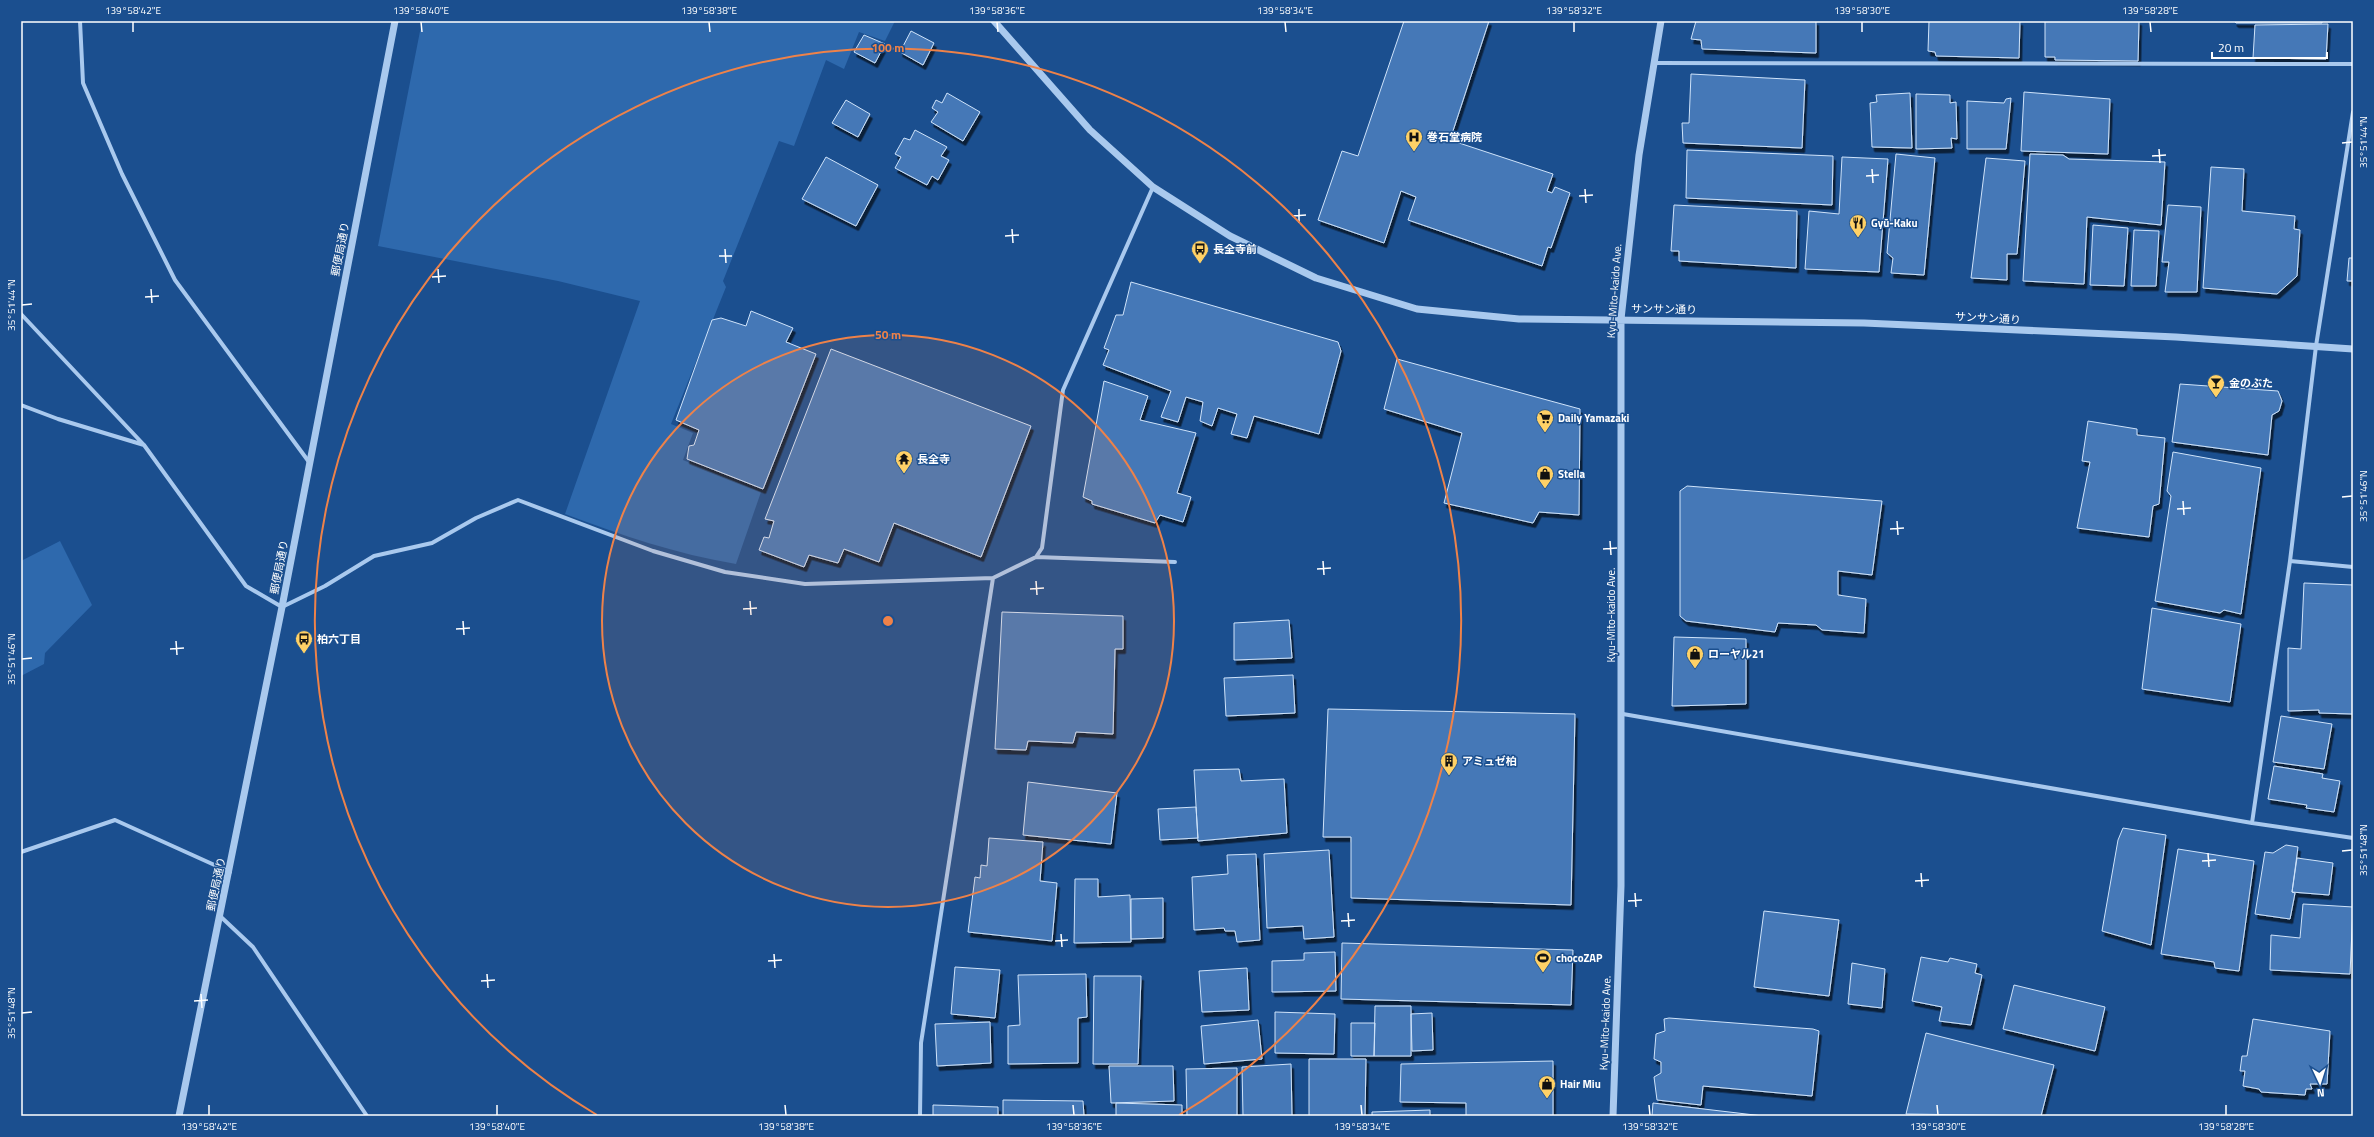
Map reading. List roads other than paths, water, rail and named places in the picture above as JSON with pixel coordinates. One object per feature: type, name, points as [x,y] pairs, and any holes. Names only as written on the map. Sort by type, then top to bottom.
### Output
[{"type":"street","points":[[80,21],[83,83],[122,174],[175,280],[310,463]]},
{"type":"street","name":"郵便局通り","points":[[179,1116],[230,872],[396,21]]},
{"type":"street","name":"サンサン通り","points":[[994,21],[1090,130],[1153,187],[1230,236],[1316,278],[1417,309],[1519,319],[1864,323],[2176,337],[2316,346],[2353,350]]},
{"type":"street","name":"Kyu-Mito-kaido Ave.","points":[[1613,1116],[1621,886],[1623,714],[1621,319],[1637,170],[1661,21]]},
{"type":"street","points":[[1654,63],[2353,64]]},
{"type":"street","points":[[2252,823],[2290,561],[2316,346],[2353,112]]},
{"type":"street","points":[[1036,557],[1042,548],[1063,390],[1153,187]]},
{"type":"street","points":[[21,314],[144,445],[246,586],[282,607],[325,586],[374,556],[432,543],[476,518],[518,500],[653,552],[725,572],[804,584],[994,578],[1036,557],[1175,562]]},
{"type":"street","points":[[21,404],[58,418],[144,445]]},
{"type":"street","points":[[2290,561],[2353,568]]},
{"type":"street","points":[[920,1116],[921,1043],[994,578]]},
{"type":"street","points":[[1623,714],[2252,823],[2353,838]]},
{"type":"street","points":[[21,852],[115,820],[230,872]]},
{"type":"street","points":[[220,916],[253,946],[367,1116]]},
{"type":"place","name":"巻石堂病院","points":[[1414,152]]},
{"type":"place","name":"Gyū-Kaku","points":[[1858,238]]},
{"type":"place","name":"長全寺前","points":[[1200,264]]},
{"type":"place","name":"金のぶた","points":[[2216,398]]},
{"type":"place","name":"Daily Yamazaki","points":[[1545,433]]},
{"type":"place","name":"長全寺","points":[[904,474]]},
{"type":"place","name":"Stella","points":[[1545,489]]},
{"type":"place","name":"柏六丁目","points":[[304,654]]},
{"type":"place","name":"ローヤル21","points":[[1695,669]]},
{"type":"place","name":"アミュゼ柏","points":[[1449,776]]},
{"type":"place","name":"chocoZAP","points":[[1543,973]]},
{"type":"place","name":"Hair Miu","points":[[1547,1099]]}]
